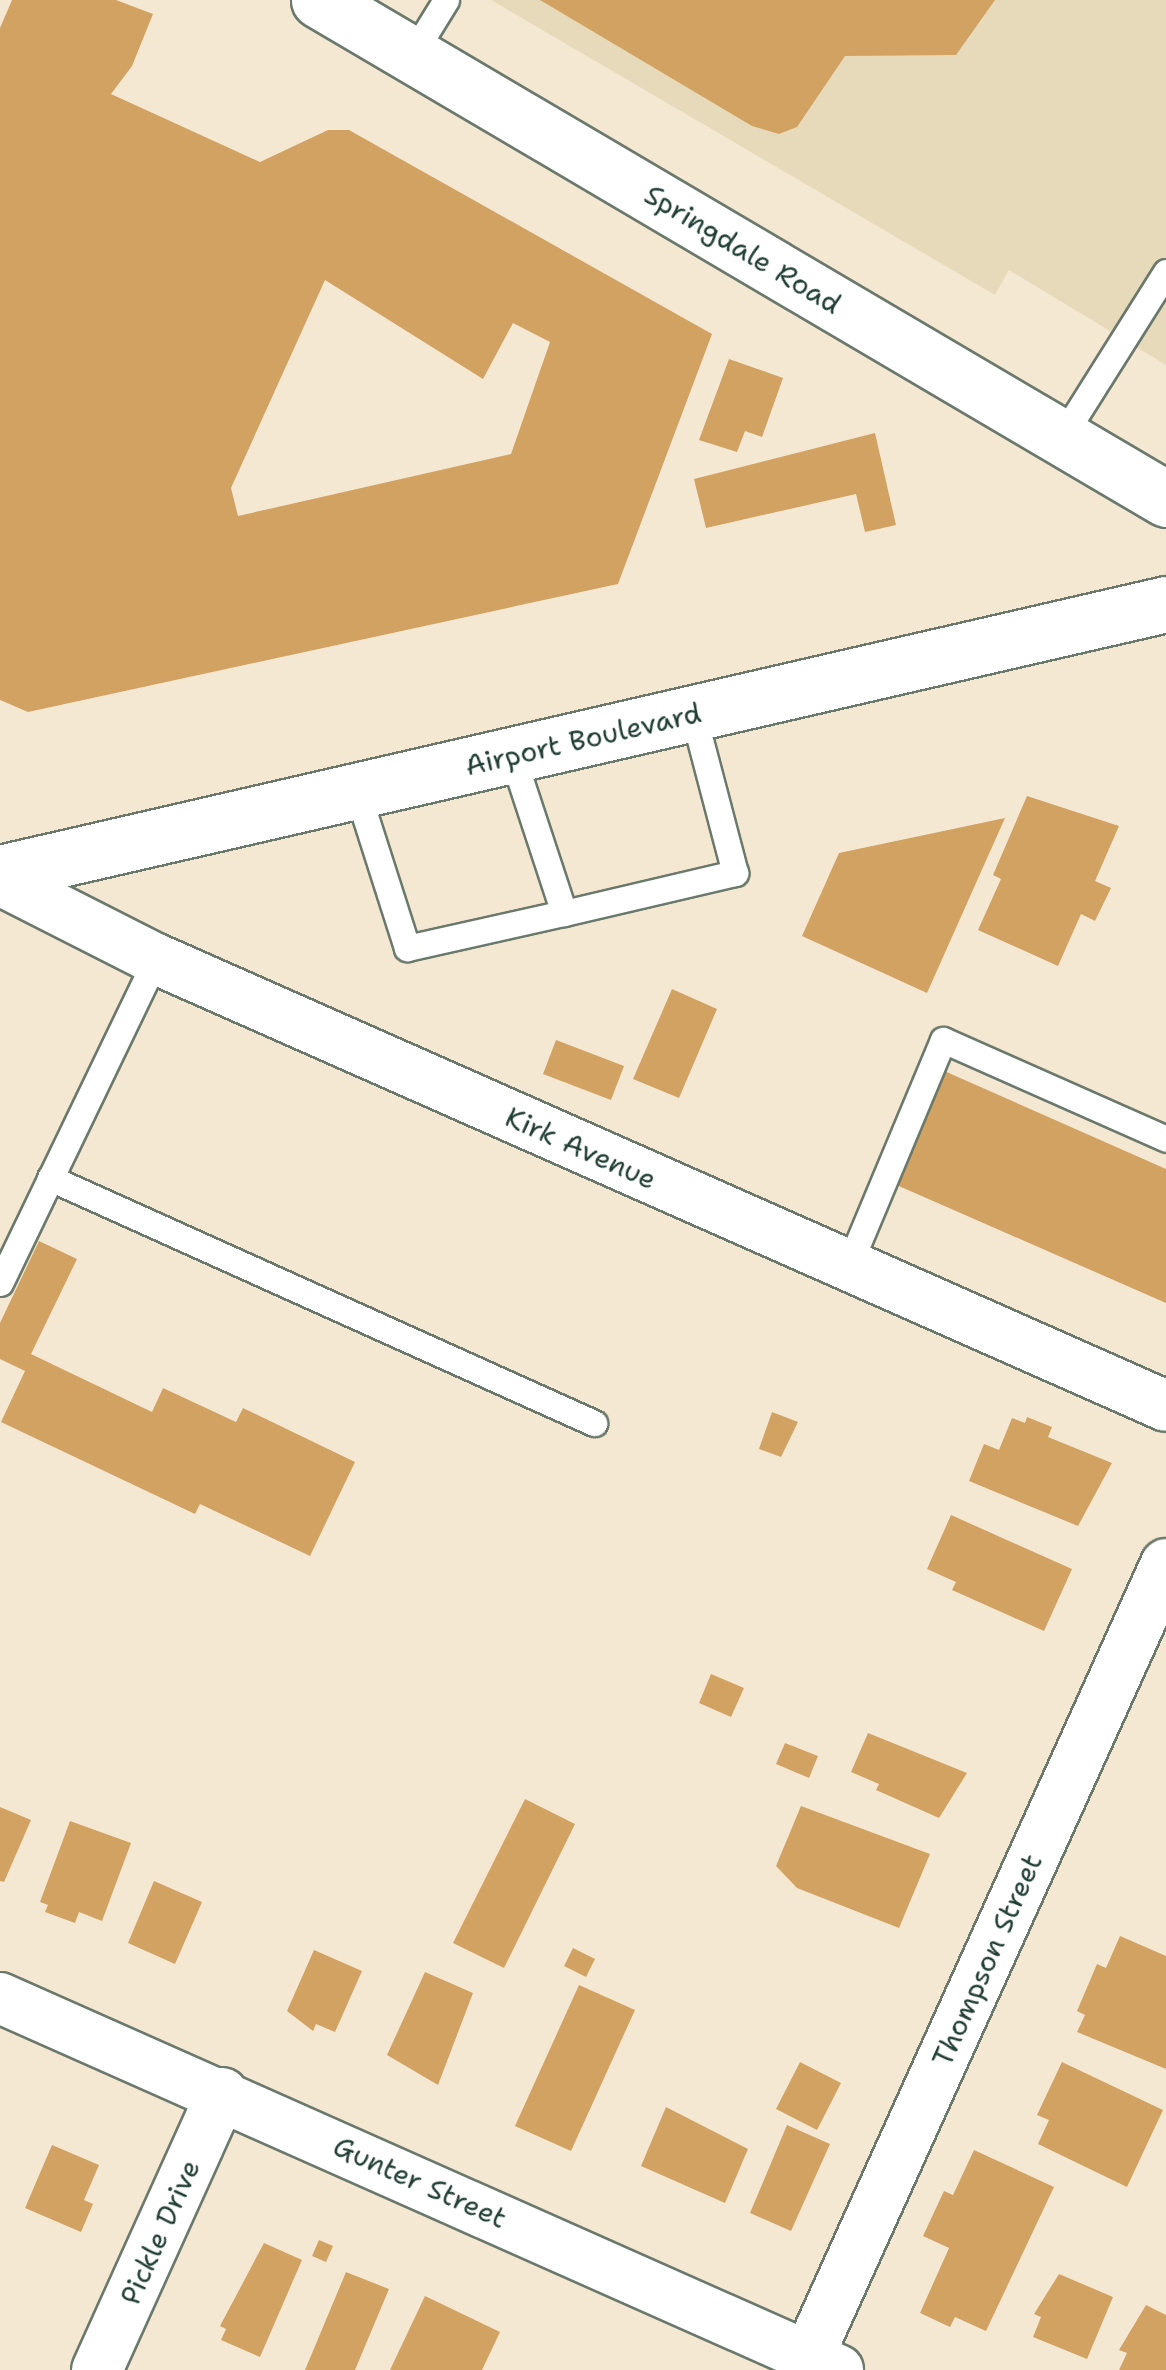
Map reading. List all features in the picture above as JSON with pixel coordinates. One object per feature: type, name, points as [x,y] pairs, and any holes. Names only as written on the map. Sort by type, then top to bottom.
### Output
[{"type":"main road","name":"Springdale Road","points":[[320,0],[1166,499]]},
{"type":"main road","name":"Airport Boulevard","points":[[0,876],[693,713],[1166,607]]},
{"type":"street","name":"Kirk Avenue","points":[[0,876],[156,959],[1166,1406]]},
{"type":"street","name":"Thompson Street","points":[[823,2364],[1166,1564]]},
{"type":"street","name":"Gunter Street","points":[[0,1998],[823,2364]]},
{"type":"street","name":"Pickle Drive","points":[[97,2370],[222,2094]]},
{"type":"lane","points":[[412,55],[446,0]]},
{"type":"lane","points":[[1062,437],[1166,272]]},
{"type":"lane","points":[[357,791],[407,948],[564,914],[735,873],[693,713]]},
{"type":"lane","points":[[512,755],[564,914]]},
{"type":"lane","points":[[0,1283],[156,959]]},
{"type":"lane","points":[[848,1266],[943,1040],[1166,1140]]},
{"type":"lane","points":[[50,1178],[594,1423]]},
{"type":"shaded area","points":[[491,0],[1166,0],[1166,365],[1009,270],[995,295]]},
{"type":"building","points":[[12,0],[116,0],[153,14],[132,66],[111,94],[260,162],[328,130],[349,130],[712,334],[618,584],[28,712],[0,700],[0,28]],"holes":[[[325,280],[483,379],[513,323],[550,342],[511,454],[238,516],[231,488]]]},
{"type":"building","points":[[540,0],[995,0],[956,55],[845,56],[797,127],[779,134],[752,126]]},
{"type":"building","points":[[729,359],[783,378],[762,437],[745,431],[737,452],[699,440]]},
{"type":"building","points":[[875,433],[896,525],[865,532],[856,494],[706,528],[694,479]]},
{"type":"building","points":[[1027,796],[1119,826],[1095,881],[1111,888],[1095,921],[1081,914],[1058,966],[978,930],[1001,879],[993,875]]},
{"type":"building","points":[[1005,818],[927,993],[802,936],[839,853]]},
{"type":"building","points":[[672,989],[717,1009],[679,1098],[633,1079]]},
{"type":"building","points":[[556,1040],[624,1066],[611,1100],[543,1074]]},
{"type":"building","points":[[942,1070],[1166,1169],[1166,1303],[892,1183]]},
{"type":"building","points":[[39,1241],[77,1259],[31,1354],[152,1412],[163,1388],[236,1422],[243,1408],[355,1462],[310,1556],[200,1504],[195,1514],[1,1422],[25,1371],[0,1359],[0,1323]]},
{"type":"building","points":[[772,1412],[798,1422],[781,1457],[759,1449]]},
{"type":"building","points":[[1027,1417],[1052,1427],[1048,1437],[1112,1463],[1078,1526],[969,1481],[984,1444],[999,1450],[1012,1418],[1025,1423]]},
{"type":"building","points":[[951,1515],[1072,1569],[1044,1631],[952,1590],[956,1582],[927,1569]]},
{"type":"building","points":[[711,1674],[744,1688],[731,1717],[699,1703]]},
{"type":"building","points":[[868,1733],[967,1773],[939,1818],[876,1790],[879,1784],[851,1772]]},
{"type":"building","points":[[785,1743],[818,1756],[809,1778],[776,1764]]},
{"type":"building","points":[[525,1799],[575,1824],[504,1968],[453,1943]]},
{"type":"building","points":[[801,1806],[930,1854],[899,1928],[797,1888],[776,1866]]},
{"type":"building","points":[[0,1807],[31,1820],[4,1882],[0,1881]]},
{"type":"building","points":[[70,1821],[131,1843],[102,1921],[79,1912],[75,1923],[45,1912],[48,1905],[40,1902]]},
{"type":"building","points":[[154,1881],[202,1902],[175,1964],[128,1943]]},
{"type":"building","points":[[1120,1936],[1166,1956],[1166,2069],[1077,2032],[1085,2015],[1077,2011],[1097,1964],[1106,1968]]},
{"type":"building","points":[[573,1948],[595,1959],[586,1977],[564,1966]]},
{"type":"building","points":[[314,1950],[362,1971],[335,2032],[316,2024],[313,2031],[287,2011]]},
{"type":"building","points":[[425,1972],[473,1993],[438,2085],[387,2055]]},
{"type":"building","points":[[579,1985],[635,2010],[571,2151],[515,2126]]},
{"type":"building","points":[[800,2062],[841,2083],[817,2130],[776,2109]]},
{"type":"building","points":[[1062,2062],[1163,2110],[1127,2187],[1038,2144],[1049,2120],[1037,2115]]},
{"type":"building","points":[[666,2107],[748,2149],[725,2203],[641,2166]]},
{"type":"building","points":[[787,2125],[830,2144],[791,2231],[750,2213]]},
{"type":"building","points":[[52,2145],[99,2165],[84,2200],[93,2204],[81,2232],[25,2208]]},
{"type":"building","points":[[974,2150],[1054,2187],[986,2331],[955,2317],[950,2327],[920,2313],[949,2248],[923,2236],[944,2191],[953,2195]]},
{"type":"building","points":[[319,2240],[333,2246],[326,2262],[312,2256]]},
{"type":"building","points":[[264,2243],[302,2260],[260,2357],[221,2340],[226,2329],[220,2326]]},
{"type":"building","points":[[346,2272],[389,2289],[355,2370],[305,2370]]},
{"type":"building","points":[[1059,2274],[1113,2297],[1087,2359],[1033,2337],[1041,2317],[1034,2314]]},
{"type":"building","points":[[425,2296],[500,2332],[482,2370],[390,2370]]},
{"type":"building","points":[[1146,2305],[1166,2315],[1166,2370],[1119,2370],[1127,2353],[1119,2350]]}]
